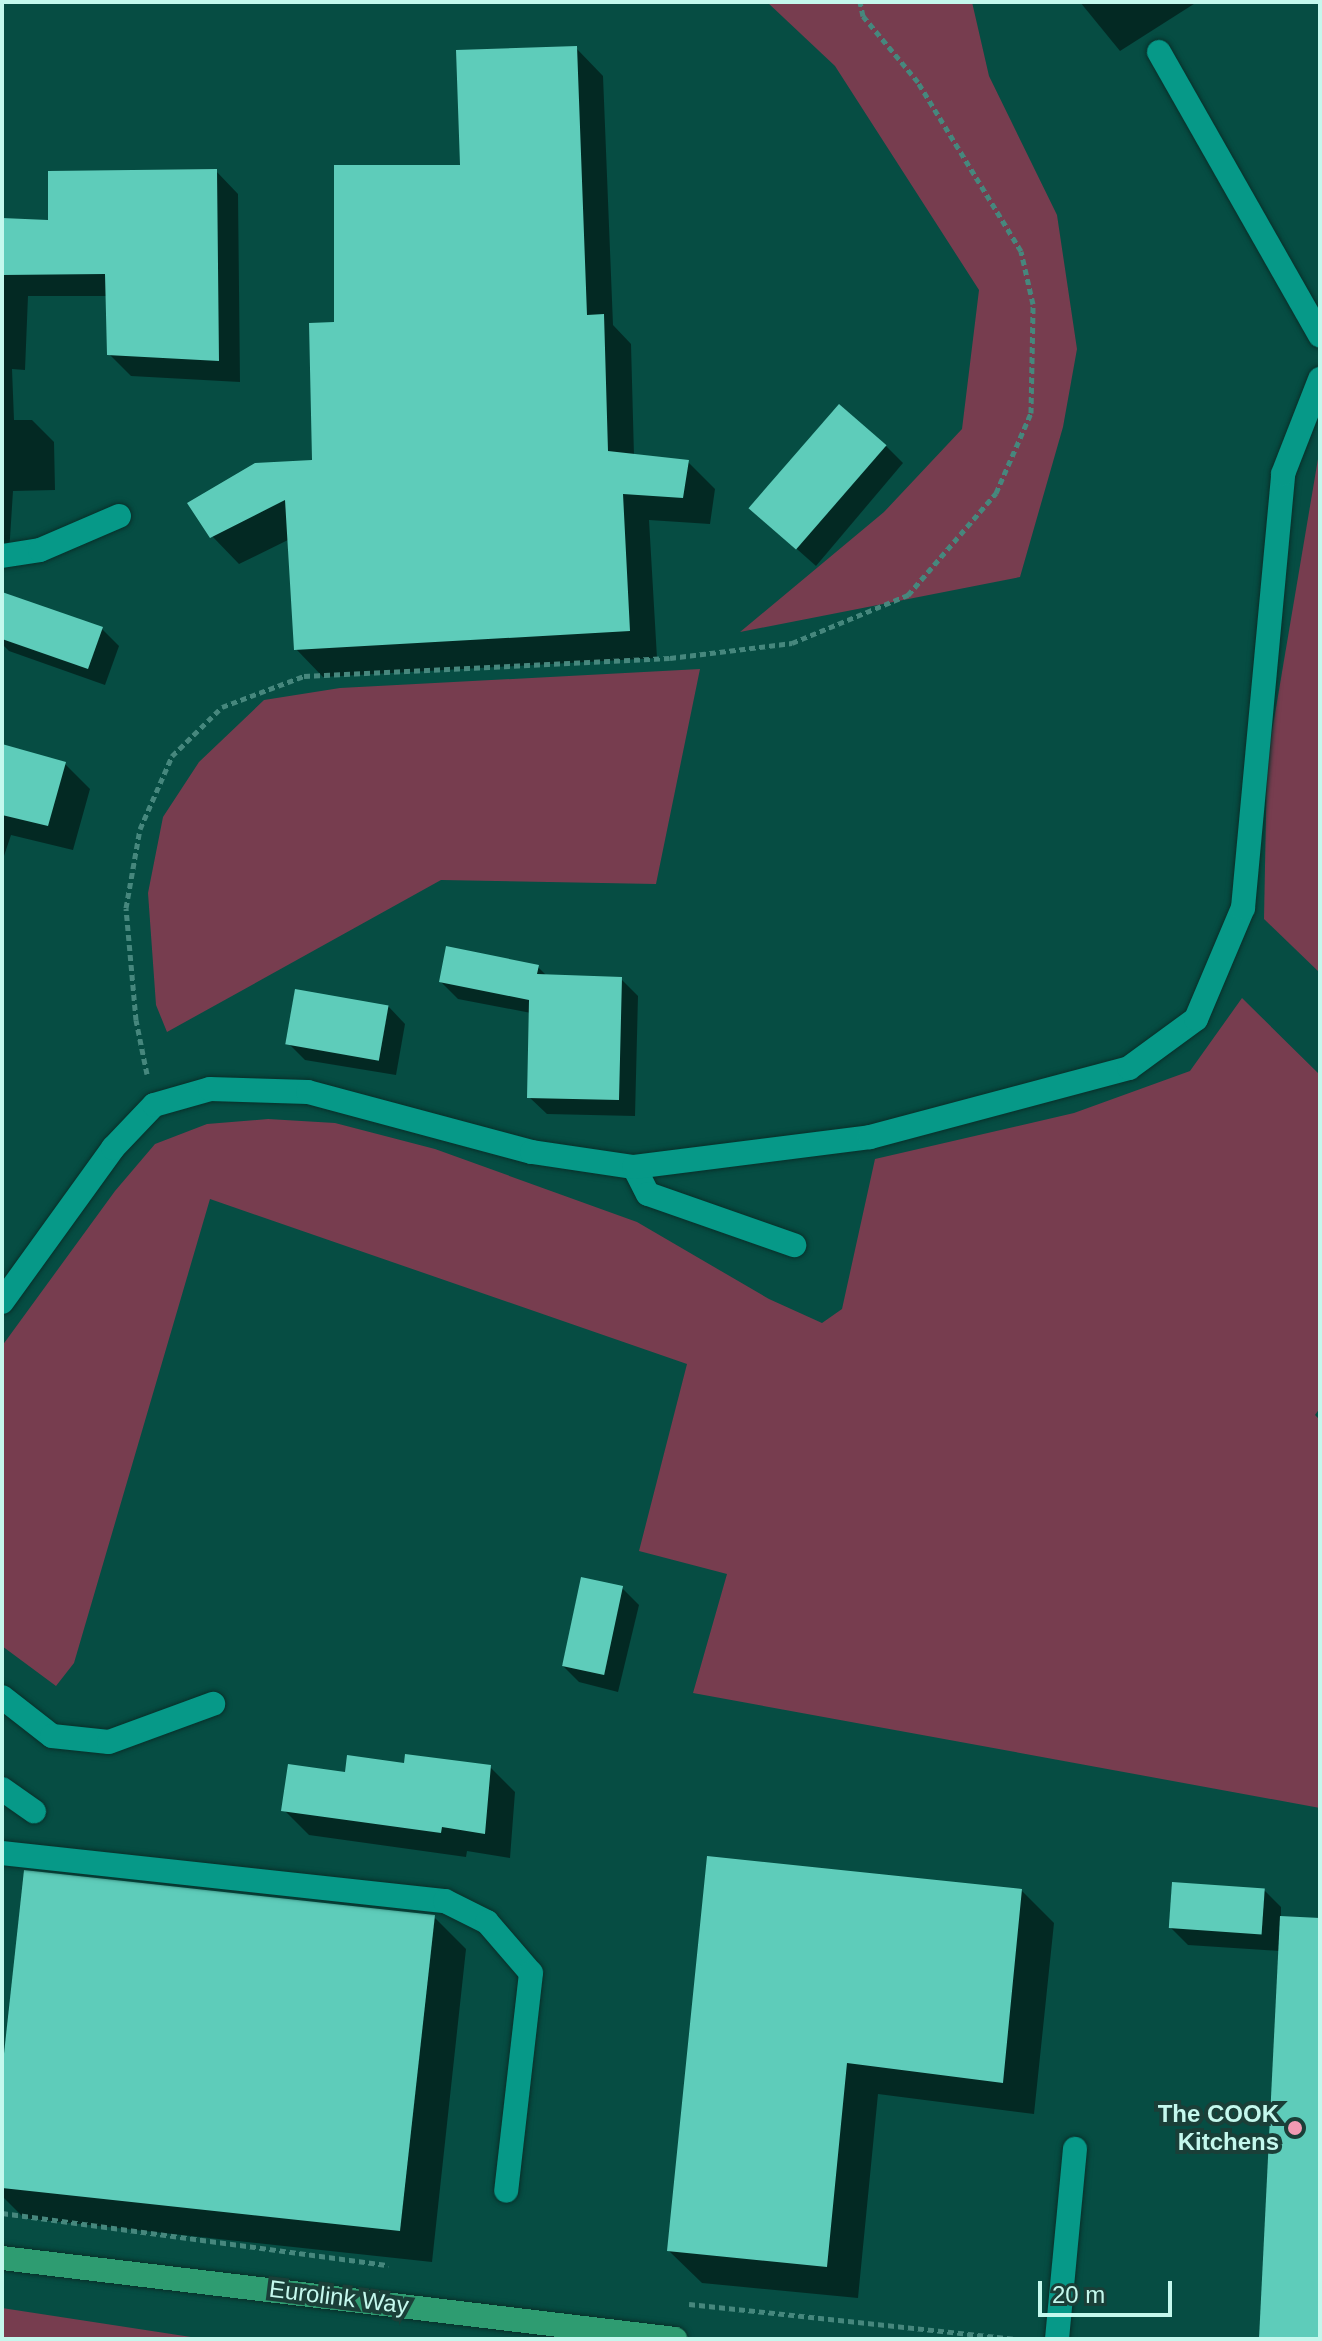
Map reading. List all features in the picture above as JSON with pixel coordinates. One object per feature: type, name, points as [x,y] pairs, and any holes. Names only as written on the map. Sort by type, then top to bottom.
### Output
[{"type":"main road","name":"Eurolink Way","points":[[2,2258],[622,2336],[675,2339]]},
{"type":"street","points":[[1159,52],[1320,335]]},
{"type":"street","points":[[2,1302],[113,1148],[154,1105],[210,1089],[308,1092],[532,1152],[634,1167],[870,1137],[1033,1098],[1129,1068],[1196,1019],[1243,908],[1283,474],[1320,379]]},
{"type":"street","points":[[2,556],[40,550],[119,516]]},
{"type":"street","points":[[634,1167],[648,1194],[794,1245]]},
{"type":"street","points":[[2,1697],[52,1736],[109,1742],[213,1704]]},
{"type":"street","points":[[2,1789],[34,1811]]},
{"type":"street","points":[[2,1853],[445,1901],[487,1922],[531,1973],[506,2191]]},
{"type":"street","points":[[1057,2339],[1075,2149]]},
{"type":"path","points":[[154,1105],[136,1020],[126,908],[140,829],[172,756],[222,707],[304,676],[670,658],[792,643],[908,595],[996,493],[1031,413],[1033,304],[1021,251],[918,82],[863,16],[860,2]]},
{"type":"path","points":[[2,2213],[406,2268]]},
{"type":"path","points":[[687,2304],[1019,2339]]},
{"type":"shaded area","points":[[767,2],[972,2],[989,76],[1057,215],[1077,349],[1063,427],[1020,577],[740,632],[884,512],[962,429],[979,290],[835,66]]},
{"type":"shaded area","points":[[1320,447],[1320,973],[1264,919],[1267,761]]},
{"type":"shaded area","points":[[700,669],[656,884],[441,880],[167,1032],[156,1005],[148,893],[163,817],[199,762],[264,700],[340,688]]},
{"type":"shaded area","points":[[1242,998],[1320,1075],[1320,1408],[1315,1415],[1320,1420],[1320,1808],[693,1693],[727,1574],[639,1551],[687,1364],[210,1199],[74,1663],[56,1686],[2,1646],[2,1346],[115,1191],[155,1144],[207,1124],[268,1119],[335,1123],[435,1149],[637,1222],[769,1299],[822,1323],[842,1309],[875,1159],[1074,1113],[1190,1071]]},
{"type":"shaded area","points":[[2,2308],[191,2337],[209,2339],[2,2339]]},
{"type":"building","points":[[577,46],[587,315],[604,314],[608,451],[689,460],[683,498],[623,494],[630,631],[294,650],[285,500],[210,538],[187,503],[255,463],[312,460],[309,323],[334,322],[334,165],[460,165],[456,50]]},
{"type":"building","points":[[217,169],[219,361],[107,355],[105,274],[2,275],[2,218],[48,220],[48,171]]},
{"type":"building","points":[[839,404],[887,445],[796,549],[748,508]]},
{"type":"building","points":[[2,592],[103,627],[88,669],[2,639]]},
{"type":"building","points":[[2,744],[66,762],[48,826],[2,815]]},
{"type":"building","points":[[446,946],[539,965],[537,974],[622,977],[619,1100],[527,1098],[529,1000],[439,982]]},
{"type":"building","points":[[295,989],[389,1005],[379,1061],[285,1044]]},
{"type":"building","points":[[581,1577],[623,1586],[604,1675],[562,1666]]},
{"type":"building","points":[[405,1754],[491,1765],[485,1834],[442,1827],[441,1833],[281,1811],[288,1764],[345,1772],[347,1755],[404,1763]]},
{"type":"building","points":[[707,1856],[1022,1889],[1003,2083],[847,2063],[827,2267],[667,2251]]},
{"type":"building","points":[[24,1870],[435,1915],[400,2231],[2,2188],[2,2072]]},
{"type":"building","points":[[1172,1882],[1265,1888],[1262,1934],[1169,1928]]},
{"type":"building","name":"The COOK Kitchens","points":[[1280,1916],[1320,1918],[1320,2339],[1259,2339]]},
{"type":"place","name":"The COOK Kitchens","points":[[1295,2128]]}]
